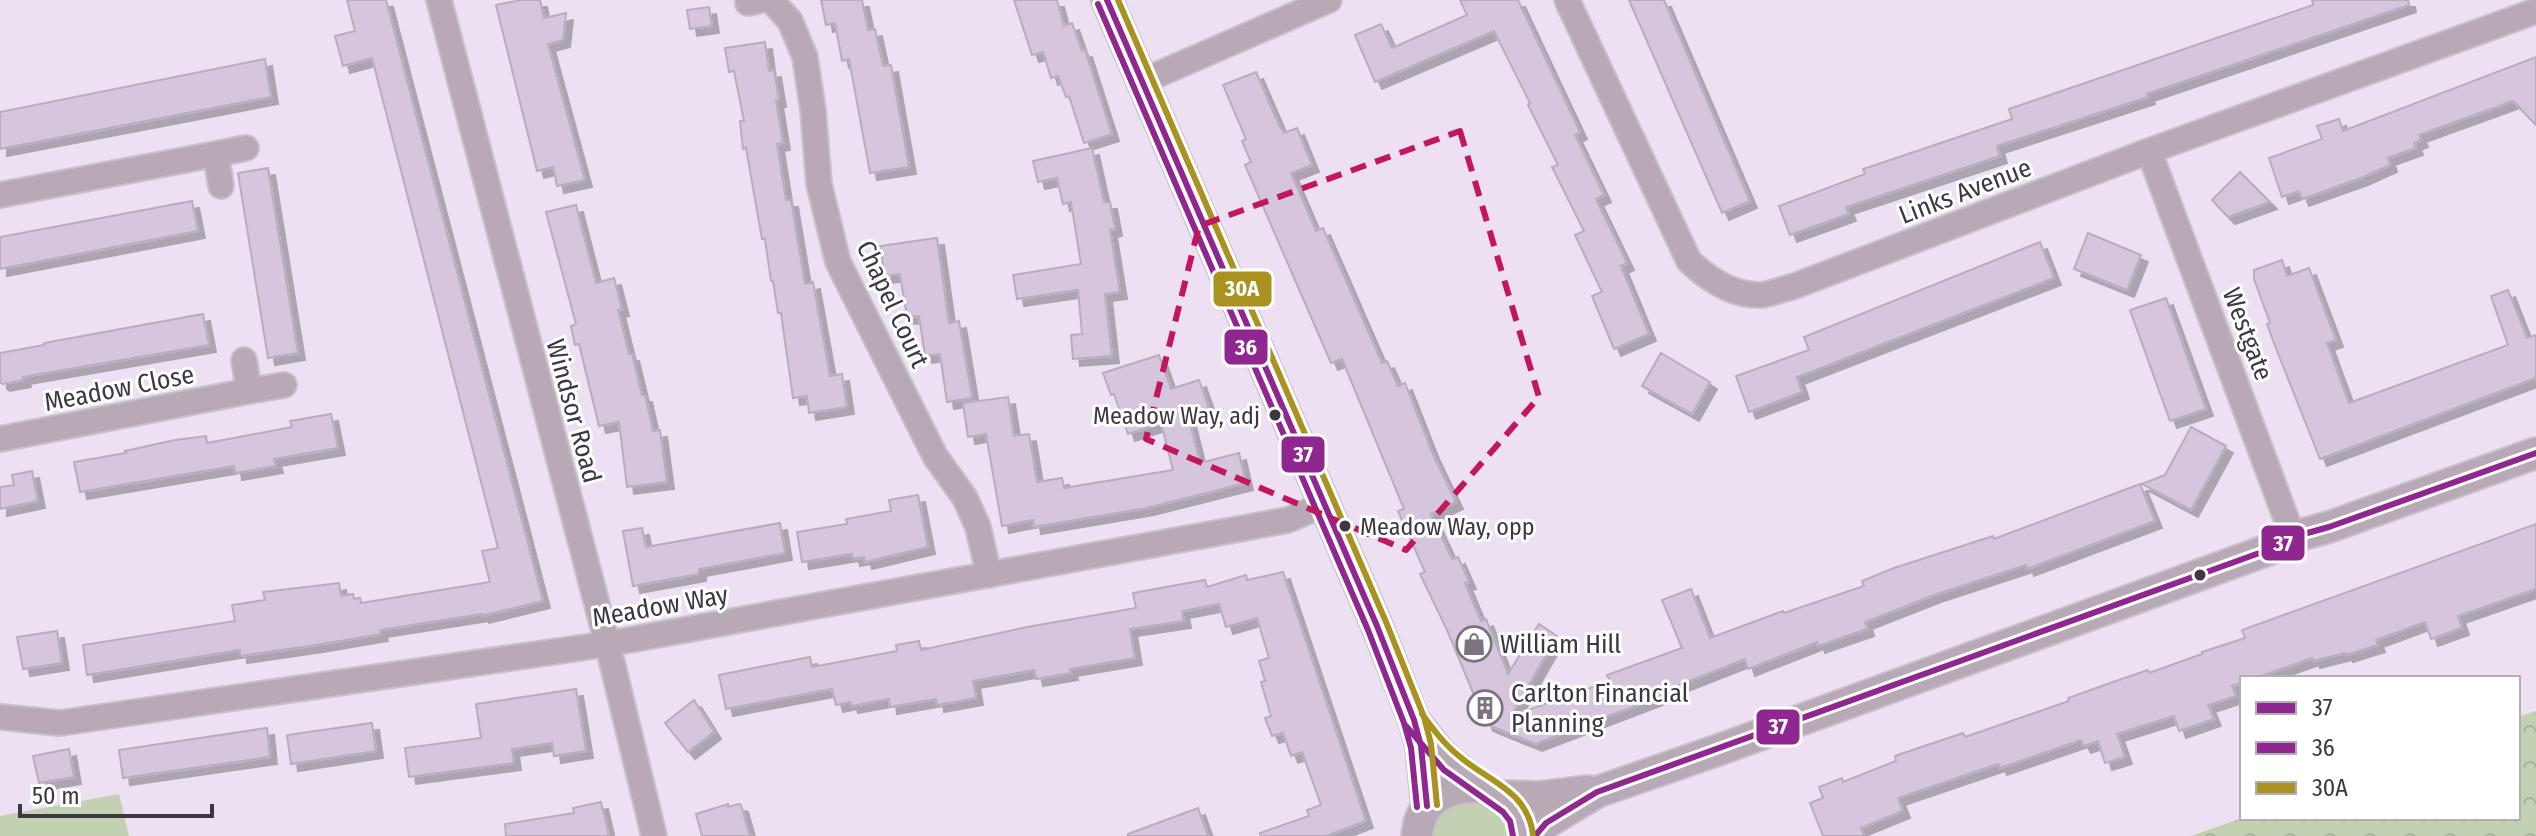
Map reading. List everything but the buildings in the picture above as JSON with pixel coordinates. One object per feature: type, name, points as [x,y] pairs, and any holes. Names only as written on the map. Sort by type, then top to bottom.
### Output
[{"type":"street","name":"Windsor Road","points":[[439,0],[654,836]]},
{"type":"street","points":[[1107,0],[1377,626],[1414,720],[1421,746],[1417,826]]},
{"type":"street","points":[[1143,81],[1329,0]]},
{"type":"street","name":"Links Avenue","points":[[1567,0],[1689,261],[1708,280],[1736,291],[1761,295],[1792,287],[2149,151],[2536,11]]},
{"type":"street","name":"Chapel Court","points":[[760,1],[790,21],[805,57],[819,184],[838,262],[935,456],[965,498],[978,527],[989,575]]},
{"type":"street","points":[[0,195],[246,148]]},
{"type":"street","name":"Westgate","points":[[2149,151],[2293,537]]},
{"type":"street","points":[[216,154],[221,186]]},
{"type":"street","points":[[244,360],[249,391]]},
{"type":"street","name":"Meadow Close","points":[[0,439],[284,385]]},
{"type":"street","points":[[1535,836],[1546,823],[1597,792],[2076,621],[2276,547],[2293,537],[2536,453]]},
{"type":"street","name":"Meadow Way","points":[[0,717],[60,723],[607,644],[1288,520],[1323,505]]},
{"type":"street","points":[[1414,720],[1449,761],[1516,810],[1523,836]]},
{"type":"street","points":[[1417,826],[1442,793],[1460,786],[1539,797],[1576,791],[1597,792]]},
{"type":"highlighted area","points":[[1460,131],[1539,397],[1406,550],[1146,439],[1199,226]]},
{"type":"green space","points":[[2536,711],[2536,836],[2191,836],[2240,819],[2520,820],[2520,716]]},
{"type":"green space","points":[[119,794],[129,836],[0,836],[0,816]]},
{"type":"green space","points":[[1463,800],[1480,803],[1492,810],[1502,821],[1508,836],[1428,836],[1441,813]]},
{"type":"transit line","name":"37","points":[[1107,0],[1377,626],[1414,720],[1421,746],[1427,806]]},
{"type":"transit line","name":"30A","points":[[1118,0],[1424,717],[1431,744],[1437,805]]},
{"type":"transit line","name":"36","points":[[1098,4],[1368,630],[1411,748],[1417,807]]},
{"type":"transit line","name":"37","points":[[1535,836],[1546,823],[1597,792],[2276,547],[2293,537],[2536,453]]},
{"type":"transit line","name":"30A","points":[[1422,714],[1454,751],[1515,798],[1530,820],[1533,835]]},
{"type":"transit line","name":"36","points":[[1406,726],[1444,770],[1503,812],[1510,821],[1513,836]]},
{"type":"place","name":"Meadow Way, adj","points":[[1275,415]]},
{"type":"place","name":"Meadow Way, opp","points":[[1345,526]]},
{"type":"place","name":"William Hill","points":[[1474,644]]},
{"type":"place","name":"Carlton Financial Planning","points":[[1485,708]]}]
